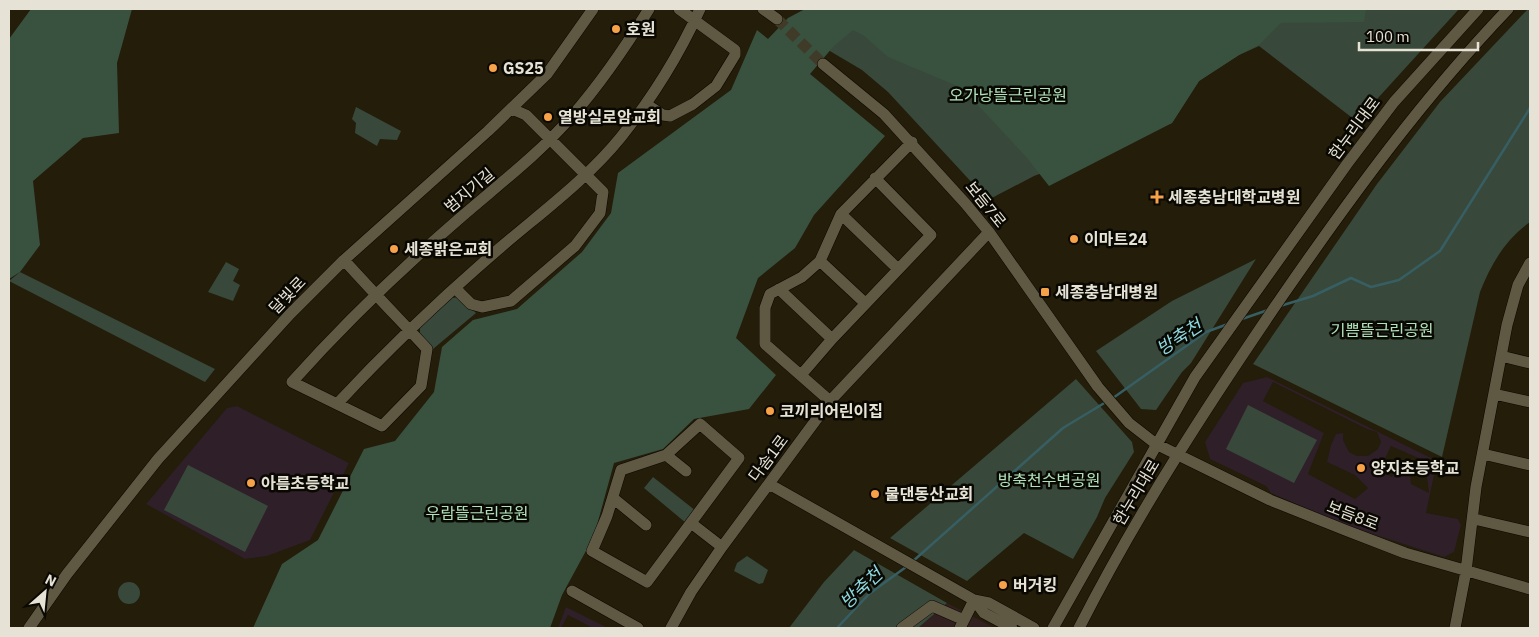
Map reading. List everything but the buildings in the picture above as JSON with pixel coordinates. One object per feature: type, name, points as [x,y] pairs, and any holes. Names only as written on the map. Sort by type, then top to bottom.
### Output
[{"type":"street","name":"달빛로","points":[[29,628],[67,574],[158,459],[290,314],[344,260],[512,109],[547,74],[593,9]]},
{"type":"street","name":"범지기길","points":[[337,404],[292,382],[323,347],[377,295],[459,219],[512,175],[550,139],[606,74],[649,9]]},
{"type":"street","points":[[646,104],[662,115],[670,116],[710,91],[725,74],[735,55],[735,50],[698,14],[679,9]]},
{"type":"street","points":[[764,9],[777,19]]},
{"type":"street","name":"한누리대로","points":[[1053,628],[1195,377],[1266,276],[1394,102],[1478,9]]},
{"type":"street","name":"한누리대로","points":[[1079,628],[1174,454],[1227,376],[1371,170],[1465,54],[1508,9]]},
{"type":"street","points":[[344,260],[377,295],[410,331],[427,349],[421,386],[382,426],[337,404],[410,331],[585,175],[620,138],[672,66],[698,14]]},
{"type":"street","name":"보듬7로","points":[[823,64],[884,114],[912,142],[989,232],[1098,387],[1129,424],[1156,444]]},
{"type":"street","points":[[456,289],[471,304],[482,307],[511,301],[575,246],[600,213],[603,204],[603,192],[526,115],[512,109]]},
{"type":"street","points":[[830,401],[765,344],[765,308],[770,294],[802,277],[820,261],[841,214],[912,142]]},
{"type":"street","points":[[801,375],[832,339],[931,235],[875,178]]},
{"type":"street","points":[[841,214],[898,269]]},
{"type":"street","name":"다솜1로","points":[[671,628],[722,547],[830,401],[989,232]]},
{"type":"street","points":[[820,261],[865,304]]},
{"type":"street","points":[[1455,628],[1474,519],[1476,487],[1501,356],[1518,285],[1530,263]]},
{"type":"street","points":[[779,289],[832,339]]},
{"type":"street","points":[[1501,356],[1530,363]]},
{"type":"street","points":[[1494,394],[1530,402]]},
{"type":"street","points":[[700,424],[739,458],[647,582],[592,551],[613,498],[620,470],[666,455],[700,424]]},
{"type":"street","points":[[1156,444],[1174,454]]},
{"type":"street","name":"보듬8로","points":[[1174,454],[1277,503],[1406,553],[1530,589]]},
{"type":"street","points":[[1483,454],[1530,465]]},
{"type":"street","points":[[666,455],[686,471]]},
{"type":"street","points":[[769,484],[975,601],[989,603],[1034,628]]},
{"type":"street","points":[[613,498],[646,525]]},
{"type":"street","points":[[1474,519],[1530,532]]},
{"type":"street","points":[[691,523],[722,547]]},
{"type":"street","points":[[572,591],[638,628]]},
{"type":"street","points":[[902,628],[932,606],[962,624],[975,601]]},
{"type":"street","points":[[975,601],[984,613],[1012,628]]},
{"type":"shaded area","name":"양지초등학교","points":[[1267,377],[1437,461],[1426,513],[1458,519],[1461,525],[1454,552],[1444,557],[1348,526],[1271,493],[1266,486],[1210,459],[1205,442],[1243,383]],"holes":[[[1273,382],[1367,429],[1377,432],[1381,442],[1378,449],[1368,456],[1357,456],[1349,452],[1343,440],[1343,433],[1336,434],[1331,445],[1327,462],[1355,475],[1368,488],[1355,499],[1308,474],[1324,433],[1263,401]],[[1391,446],[1425,461],[1429,493],[1411,484],[1410,475],[1403,470],[1397,470],[1392,477],[1379,471]]]},
{"type":"shaded area","name":"아름초등학교","points":[[237,406],[349,463],[310,540],[267,556],[245,559],[146,504],[227,408]]},
{"type":"shaded area","points":[[947,603],[995,628],[918,628]]},
{"type":"shaded area","points":[[566,607],[608,628],[593,628],[568,615],[561,628],[558,628]]},
{"type":"green space","points":[[31,9],[132,9],[117,63],[119,133],[83,138],[33,181],[40,245],[20,272],[9,279],[9,39]]},
{"type":"green space","name":"오가낭뜰근린공원","points":[[805,9],[1459,9],[1358,120],[1355,120],[1259,46],[1239,55],[1199,81],[1172,123],[1034,176],[988,200],[888,92],[862,70],[818,44]]},
{"type":"green space","name":"우람뜰근린공원","points":[[805,9],[1366,9],[1364,22],[1281,23],[1259,45],[1239,55],[1199,81],[1172,123],[1049,186],[1027,158],[962,88],[888,57],[863,35],[853,30],[833,47],[810,74],[885,136],[814,215],[795,248],[758,278],[736,338],[776,375],[749,409],[694,419],[663,449],[614,463],[594,536],[562,595],[550,628],[253,628],[282,564],[318,540],[364,449],[395,441],[434,392],[442,347],[473,320],[517,309],[582,252],[611,213],[618,173],[731,90],[757,30],[768,39],[788,18]]},
{"type":"green space","name":"기쁨뜰근린공원","points":[[1530,9],[1530,222],[1513,237],[1500,253],[1480,292],[1442,457],[1253,364],[1377,184],[1440,102]]},
{"type":"green space","points":[[356,107],[401,131],[397,140],[380,139],[377,146],[355,133],[356,123],[352,119]]},
{"type":"green space","points":[[1256,259],[1191,363],[1182,372],[1156,410],[1141,409],[1096,351],[1172,301]]},
{"type":"green space","points":[[226,262],[239,269],[233,281],[240,285],[233,301],[208,292]]},
{"type":"green space","points":[[20,272],[215,369],[205,382],[9,281]]},
{"type":"green space","points":[[459,297],[476,313],[433,349],[420,334],[420,327],[452,298]]},
{"type":"green space","name":"방축천수변공원","points":[[1076,379],[1132,442],[1134,452],[1105,498],[1097,517],[1073,559],[1024,533],[967,581],[890,538]]},
{"type":"green space","points":[[1248,405],[1317,440],[1294,483],[1226,449]]},
{"type":"green space","points":[[188,465],[268,506],[245,552],[164,510]]},
{"type":"green space","points":[[653,477],[696,511],[686,523],[644,488]]},
{"type":"green space","points":[[854,550],[947,603],[918,628],[789,628],[824,582]]},
{"type":"green space","points":[[747,556],[768,570],[763,583],[759,584],[734,571],[737,563]]},
{"type":"green space","points":[[129,582],[137,585],[140,593],[137,601],[129,604],[121,601],[118,593],[121,585]]},
{"type":"waterway","name":"방축천","points":[[1280,306],[1313,296],[1351,278],[1371,287],[1399,280],[1440,251],[1530,108]]},
{"type":"waterway","name":"방축천","points":[[1242,319],[1268,310]]},
{"type":"waterway","name":"방축천","points":[[1113,398],[1206,332],[1228,324]]},
{"type":"waterway","name":"방축천","points":[[912,562],[1063,428],[1106,402]]},
{"type":"waterway","name":"방축천","points":[[837,628],[869,594],[906,567]]},
{"type":"tunnel","points":[[777,19],[823,64]]},
{"type":"place","name":"호원","points":[[616,29]]},
{"type":"place","name":"GS25","points":[[493,68]]},
{"type":"place","name":"열방실로암교회","points":[[548,117]]},
{"type":"place","name":"세종충남대학교병원","points":[[1157,197]]},
{"type":"place","name":"이마트24","points":[[1074,239]]},
{"type":"place","name":"세종밝은교회","points":[[394,249]]},
{"type":"place","name":"세종충남대병원","points":[[1045,292]]},
{"type":"place","name":"코끼리어린이집","points":[[770,411]]},
{"type":"place","name":"양지초등학교","points":[[1361,468]]},
{"type":"place","name":"아름초등학교","points":[[251,483]]},
{"type":"place","name":"물댄동산교회","points":[[875,494]]},
{"type":"place","name":"버거킹","points":[[1003,585]]}]
